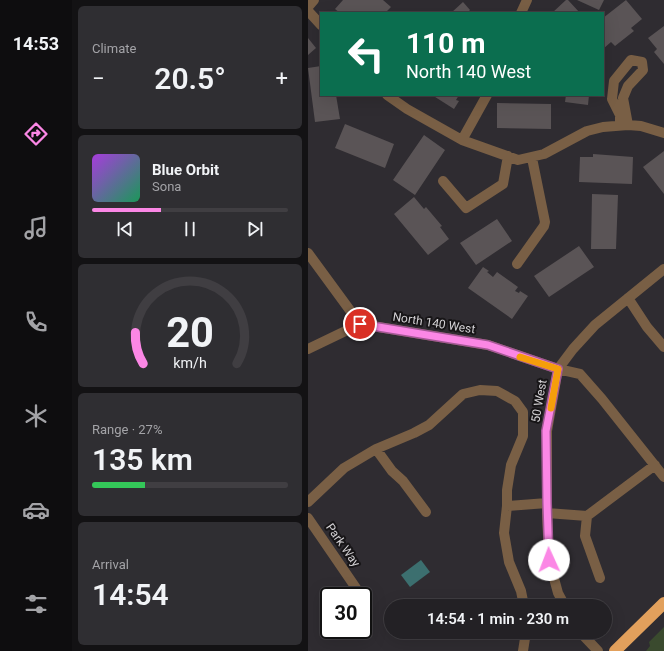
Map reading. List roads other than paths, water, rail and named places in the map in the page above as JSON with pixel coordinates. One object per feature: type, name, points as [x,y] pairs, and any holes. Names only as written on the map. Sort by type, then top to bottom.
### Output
[{"type":"highway","points":[[615,651],[664,603]]},
{"type":"street","points":[[308,7],[314,0]]},
{"type":"street","points":[[521,12],[527,0]]},
{"type":"street","points":[[308,10],[320,24]]},
{"type":"street","points":[[631,60],[642,62],[643,70],[628,86],[623,98],[624,125],[612,99],[614,81],[631,60]]},
{"type":"street","points":[[389,96],[407,109],[462,140],[518,160],[544,154],[588,131],[602,127],[624,125],[641,126],[664,134]]},
{"type":"street","points":[[462,140],[486,96]]},
{"type":"street","points":[[443,181],[466,208],[503,184],[508,156]]},
{"type":"street","points":[[517,264],[544,226],[545,222],[532,158]]},
{"type":"street","points":[[308,253],[360,324],[308,349]]},
{"type":"street","name":"50 West","points":[[561,599],[558,593],[549,560],[547,508],[546,431],[558,369],[573,349],[595,325],[664,269]]},
{"type":"street","points":[[628,298],[647,327],[664,347]]},
{"type":"street","name":"North 140 West","points":[[360,324],[488,345],[558,369],[580,374],[602,399],[664,477]]},
{"type":"street","points":[[308,502],[344,468],[376,449],[429,425],[463,394],[480,390],[497,391],[515,401],[523,412],[523,436],[511,465],[507,490],[504,533],[509,562],[521,591],[523,599]]},
{"type":"street","points":[[376,449],[392,471],[403,481],[426,512]]},
{"type":"street","points":[[507,506],[547,508],[587,516],[655,466]]},
{"type":"street","points":[[587,516],[585,536],[600,578]]},
{"type":"street","name":"Park Way","points":[[308,518],[355,587]]},
{"type":"street","points":[[523,651],[525,639]]},
{"type":"street","points":[[587,639],[598,651]]},
{"type":"water","points":[[421,560],[430,572],[410,587],[401,575]]}]
